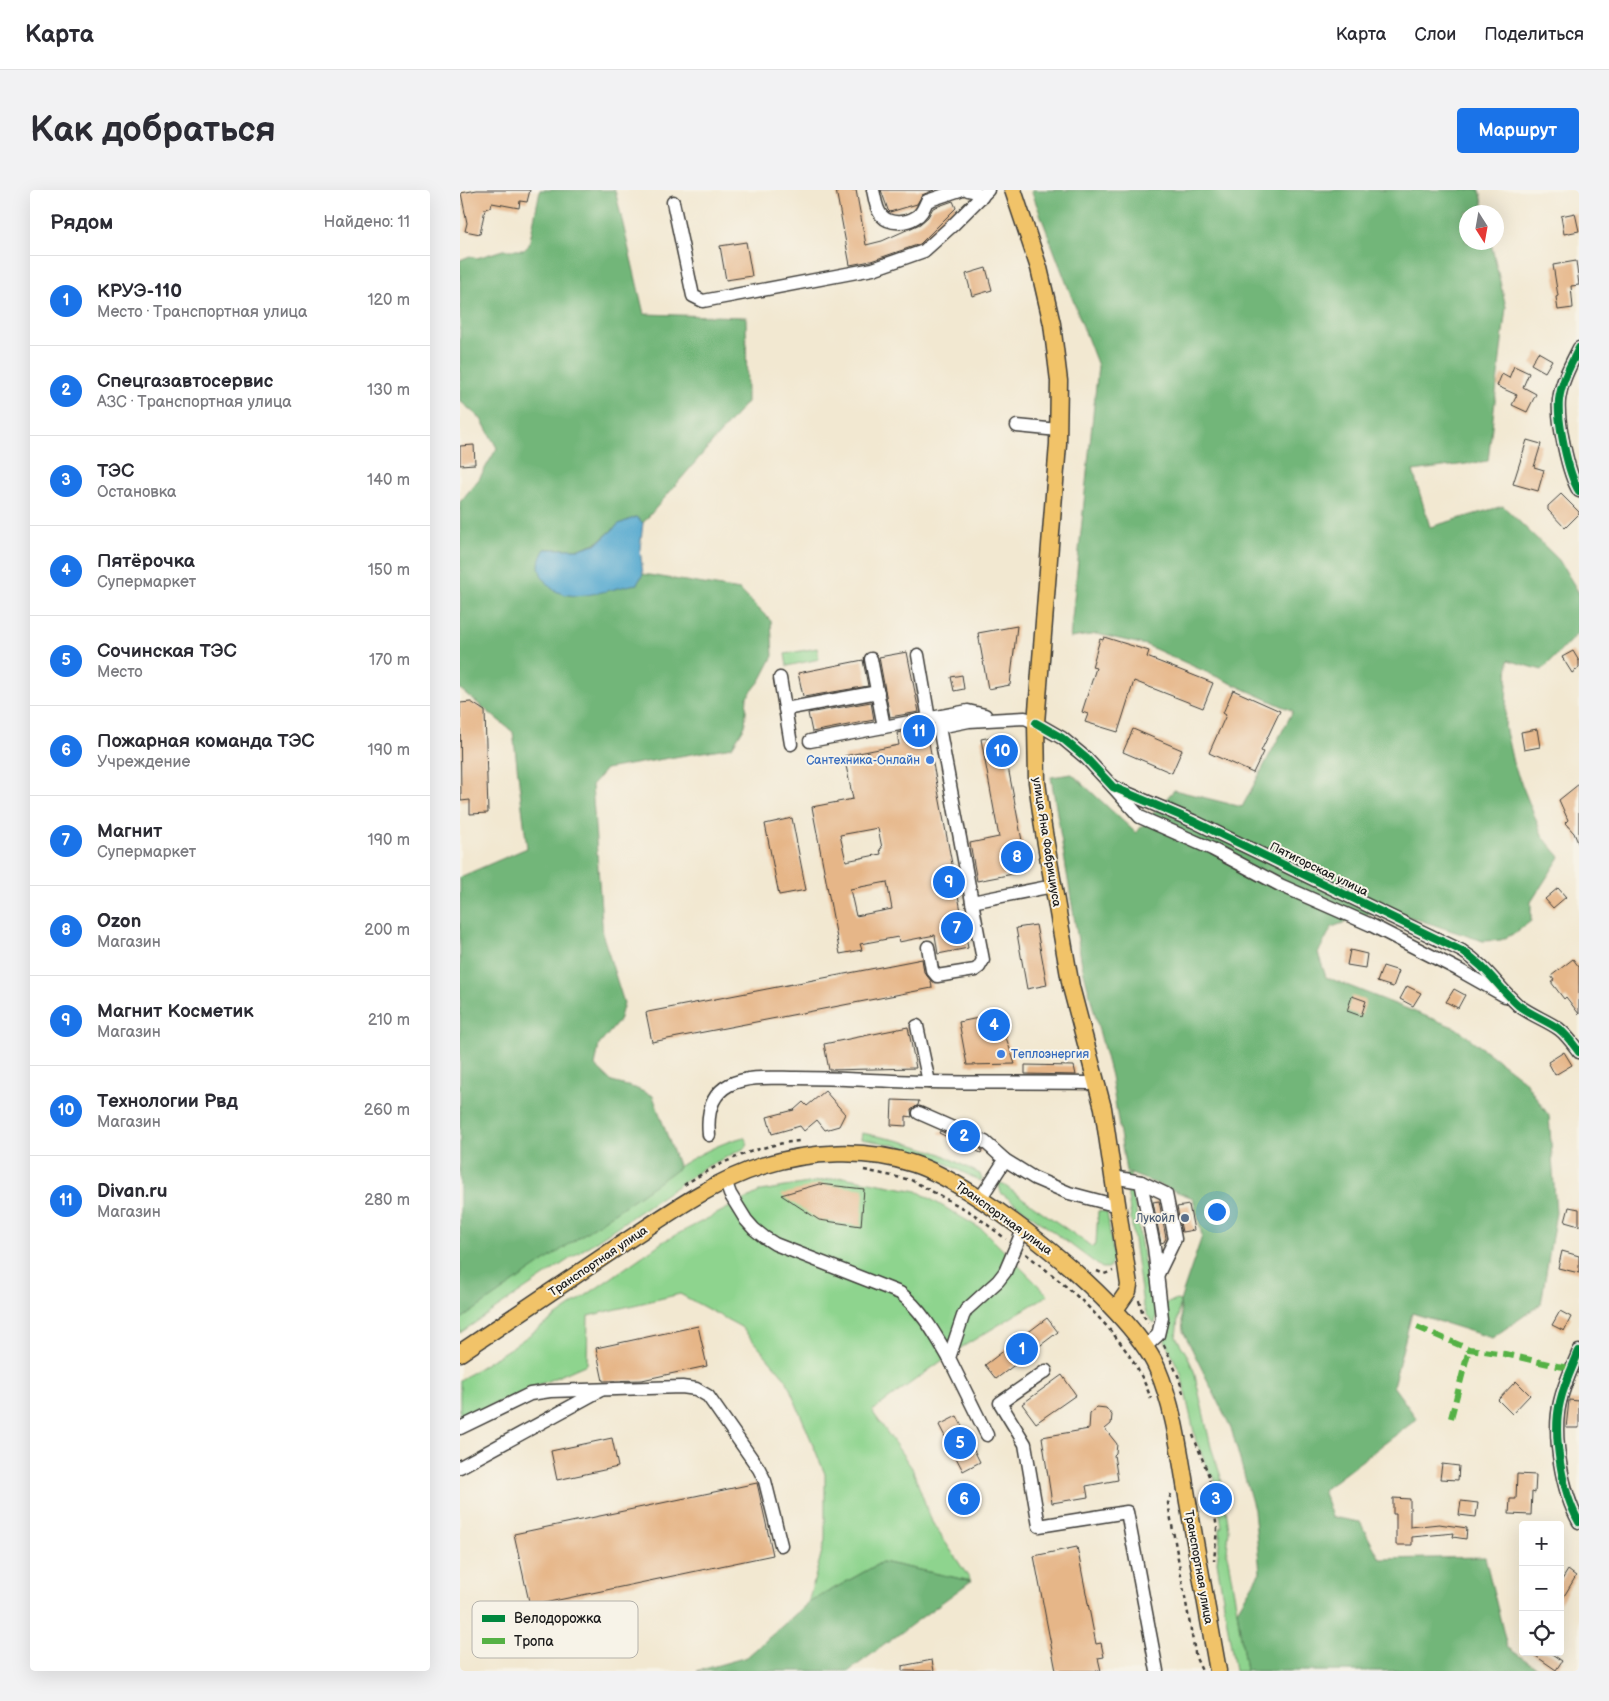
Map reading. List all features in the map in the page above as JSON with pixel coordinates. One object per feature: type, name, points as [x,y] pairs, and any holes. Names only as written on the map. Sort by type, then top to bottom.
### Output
[{"type":"main road","name":"улица Яна Фабрициуса","points":[[1013,190],[1039,268],[1052,324],[1059,381],[1058,430],[1036,723],[1037,782],[1071,987],[1098,1083],[1118,1206],[1129,1285],[1128,1292],[1114,1310]]},
{"type":"main road","name":"Транспортная улица","points":[[460,1353],[644,1230],[725,1180],[762,1166],[800,1157],[827,1154],[858,1154],[886,1157],[915,1164],[950,1180],[1023,1230],[1086,1282],[1114,1310],[1145,1347],[1155,1364],[1164,1387],[1179,1447],[1218,1671]]},
{"type":"street","points":[[872,190],[882,216],[890,221],[897,222],[916,217],[922,212],[926,196],[960,190]]},
{"type":"street","points":[[968,190],[985,193]]},
{"type":"street","points":[[674,202],[693,296],[703,301],[873,269],[924,251],[985,193]]},
{"type":"street","points":[[1579,348],[1559,399],[1560,416],[1571,476],[1579,491]]},
{"type":"street","points":[[1017,426],[1058,430]]},
{"type":"street","points":[[918,655],[929,719]]},
{"type":"street","points":[[871,659],[884,727]]},
{"type":"street","points":[[780,678],[791,744]]},
{"type":"street","points":[[785,709],[878,692]]},
{"type":"street","points":[[810,741],[968,712],[1005,719]]},
{"type":"street","name":"Пятигорская улица","points":[[1005,719],[1025,718],[1062,738],[1086,758],[1140,817],[1212,849],[1280,885],[1371,925],[1457,969],[1558,1028],[1579,1052]]},
{"type":"street","points":[[928,947],[932,970],[937,976],[975,970],[979,968],[983,960],[939,727],[969,721],[1005,719]]},
{"type":"street","name":"Пятигорская улица","points":[[1113,787],[1192,821],[1462,951],[1481,964],[1516,1003]]},
{"type":"street","points":[[972,902],[1053,886]]},
{"type":"street","points":[[918,1026],[929,1082]]},
{"type":"street","points":[[710,1134],[708,1124],[713,1100],[720,1091],[730,1084],[746,1080],[804,1078],[929,1082],[1098,1083]]},
{"type":"street","points":[[919,1113],[985,1142],[1005,1160],[1034,1178],[1069,1193],[1118,1206]]},
{"type":"street","points":[[980,1199],[1005,1160]]},
{"type":"street","points":[[1113,1177],[1141,1182],[1166,1194],[1175,1239],[1157,1276]]},
{"type":"street","points":[[725,1180],[730,1194],[754,1229],[776,1244],[887,1286],[912,1302],[924,1317],[950,1358],[987,1435]]},
{"type":"street","points":[[1141,1182],[1154,1247],[1162,1318],[1158,1336],[1145,1347]]},
{"type":"street","points":[[950,1358],[966,1310],[998,1281],[1005,1272],[1023,1230]]},
{"type":"street","points":[[1579,1351],[1559,1403],[1557,1426],[1564,1486],[1570,1507],[1579,1522]]},
{"type":"street","points":[[1046,1371],[1000,1403],[1025,1444],[1039,1526],[1127,1512],[1157,1671]]},
{"type":"street","points":[[460,1428],[530,1394],[550,1391],[603,1389],[682,1387],[696,1389],[708,1396],[759,1469],[765,1481],[781,1545]]},
{"type":"street","points":[[460,1467],[603,1389]]},
{"type":"path","points":[[683,1186],[706,1170],[737,1156],[790,1142],[807,1140]]},
{"type":"path","points":[[859,1170],[911,1180],[926,1188],[972,1213],[1051,1274],[1106,1325],[1131,1358],[1146,1384],[1152,1400]]},
{"type":"path","points":[[1090,1266],[1104,1274]]},
{"type":"path","points":[[1165,1346],[1179,1378],[1184,1397]]},
{"type":"path","points":[[1192,1434],[1209,1476],[1217,1529],[1214,1559],[1216,1568]]},
{"type":"path","points":[[1173,1488],[1168,1502],[1196,1658],[1202,1671]]},
{"type":"green space","points":[[540,190],[615,190],[644,314],[746,317],[747,402],[643,523],[636,517],[619,524],[598,542],[579,549],[545,549],[620,586],[637,584],[643,574],[740,590],[771,621],[773,656],[760,681],[747,697],[745,726],[732,747],[606,769],[592,785],[603,936],[624,1003],[619,1021],[599,1045],[595,1066],[612,1082],[635,1088],[653,1096],[679,1168],[460,1320],[460,877],[527,848],[513,732],[460,689],[460,502],[479,479],[497,448],[481,419],[460,401],[460,260],[470,256],[477,258],[503,250],[524,250],[529,245]]},
{"type":"green space","points":[[1031,190],[1480,190],[1483,205],[1459,205],[1459,250],[1493,250],[1506,307],[1488,461],[1413,471],[1430,527],[1503,506],[1559,560],[1579,593],[1579,632],[1542,670],[1508,660],[1505,727],[1513,763],[1543,837],[1560,857],[1531,902],[1531,921],[1515,933],[1501,940],[1483,941],[1410,917],[1371,913],[1332,927],[1318,953],[1326,977],[1456,1028],[1524,1080],[1549,1116],[1556,1212],[1541,1304],[1492,1338],[1412,1313],[1393,1386],[1417,1419],[1323,1490],[1332,1517],[1360,1522],[1380,1559],[1485,1557],[1507,1647],[1541,1671],[1246,1671],[1237,1610],[1260,1572],[1254,1510],[1231,1428],[1183,1331],[1180,1301],[1202,1236],[1193,1198],[1126,1172],[1111,1076],[1082,965],[1051,777],[1072,774],[1136,833],[1174,790],[1242,807],[1293,711],[1146,645],[1097,634],[1070,638],[1098,366]]},
{"type":"green space","points":[[817,648],[819,659],[787,666],[785,654]]},
{"type":"green space","points":[[862,1133],[901,1141],[939,1153],[980,1174],[982,1180],[980,1181],[937,1159],[899,1146],[861,1139]]},
{"type":"green space","points":[[744,1137],[748,1144],[745,1148],[704,1168],[460,1333],[460,1319],[655,1182],[708,1150]]},
{"type":"green space","points":[[1130,1174],[1144,1262],[1158,1308],[1155,1324],[1147,1315],[1143,1305],[1125,1175]]},
{"type":"green space","points":[[843,1177],[917,1191],[983,1230],[1048,1295],[954,1352],[872,1411],[912,1468],[932,1522],[971,1581],[882,1562],[808,1603],[825,1540],[825,1474],[786,1379],[741,1327],[680,1294],[588,1316],[587,1364],[460,1419],[460,1380],[515,1345],[664,1241],[761,1191]]},
{"type":"green space","points":[[998,1181],[1094,1247],[1096,1243],[1098,1211],[1107,1212],[1114,1259],[1109,1268],[1102,1268],[1001,1193]]},
{"type":"green space","points":[[1177,1300],[1180,1301],[1176,1337],[1194,1371],[1211,1447],[1221,1477],[1229,1529],[1227,1553],[1246,1671],[1235,1671],[1217,1562],[1220,1528],[1222,1527],[1214,1476],[1211,1477],[1196,1441],[1181,1374],[1165,1341],[1164,1304]]},
{"type":"green space","points":[[882,1562],[971,1581],[849,1671],[697,1671],[747,1657],[808,1603]]},
{"type":"water","points":[[636,517],[643,523],[640,549],[643,574],[637,584],[600,593],[573,595],[561,593],[551,588],[543,578],[539,563],[545,549],[579,549],[598,543],[619,524]]},
{"type":"building","points":[[477,190],[530,190],[527,202],[520,201],[519,208],[492,203],[491,207],[485,209],[480,234],[465,231],[467,223],[461,193]]},
{"type":"building","points":[[836,190],[856,190],[866,245],[882,241],[920,224],[928,217],[933,208],[953,201],[956,208],[920,244],[871,261],[850,265]]},
{"type":"building","points":[[881,190],[934,190],[922,195],[917,204],[890,212]]},
{"type":"building","points":[[1575,213],[1579,231],[1564,234],[1561,216]]},
{"type":"building","points":[[746,242],[752,276],[726,280],[720,246]]},
{"type":"building","points":[[1576,261],[1579,285],[1571,286],[1573,308],[1558,310],[1556,297],[1558,296],[1553,265]]},
{"type":"building","points":[[986,268],[992,290],[972,296],[966,274]]},
{"type":"building","points":[[1538,352],[1552,360],[1545,372],[1531,364]]},
{"type":"building","points":[[1514,366],[1529,373],[1523,387],[1536,394],[1527,412],[1512,405],[1517,395],[1497,386],[1502,374],[1509,378]]},
{"type":"building","points":[[1527,440],[1541,444],[1534,467],[1544,470],[1538,491],[1513,484]]},
{"type":"building","points":[[474,445],[475,464],[460,465],[460,446]]},
{"type":"building","points":[[1561,494],[1579,512],[1565,528],[1548,510],[1548,506]]},
{"type":"building","points":[[1017,626],[1010,685],[988,689],[978,633]]},
{"type":"building","points":[[1104,637],[1149,651],[1147,657],[1213,683],[1203,708],[1134,681],[1118,732],[1085,722],[1088,714],[1082,712],[1096,668],[1092,667],[1100,639],[1103,640]]},
{"type":"building","points":[[1573,651],[1579,661],[1579,668],[1572,673],[1562,657]]},
{"type":"building","points":[[907,652],[919,712],[890,717],[879,657]]},
{"type":"building","points":[[863,660],[868,686],[803,696],[798,673]]},
{"type":"building","points":[[962,675],[964,689],[954,691],[951,677]]},
{"type":"building","points":[[1233,690],[1280,711],[1253,773],[1209,753],[1226,715],[1223,713]]},
{"type":"building","points":[[471,702],[485,711],[488,813],[470,814],[470,800],[461,801],[460,703]]},
{"type":"building","points":[[871,702],[874,720],[812,732],[808,713]]},
{"type":"building","points":[[926,727],[968,948],[938,954],[935,935],[899,942],[898,937],[860,944],[862,950],[840,954],[812,807],[853,799],[844,756],[899,745],[897,733]],"holes":[[[878,828],[882,848],[880,849],[881,854],[846,861],[840,835]],[[887,882],[892,909],[856,916],[850,889]]]},
{"type":"building","points":[[1133,729],[1182,750],[1172,773],[1123,752]]},
{"type":"building","points":[[1537,729],[1540,747],[1524,750],[1521,732]]},
{"type":"building","points":[[1002,735],[1026,862],[1022,863],[1023,872],[977,881],[970,843],[999,837],[981,739]]},
{"type":"building","points":[[1579,784],[1579,845],[1574,833],[1565,823],[1568,820],[1559,800]]},
{"type":"building","points":[[792,818],[806,890],[779,895],[765,824]]},
{"type":"building","points":[[1558,888],[1566,897],[1553,908],[1545,899]]},
{"type":"building","points":[[1036,925],[1047,985],[1027,989],[1016,928]]},
{"type":"building","points":[[1350,950],[1367,954],[1365,968],[1347,965]]},
{"type":"building","points":[[922,959],[924,972],[931,981],[932,988],[652,1042],[646,1013],[648,1012]]},
{"type":"building","points":[[1573,959],[1579,967],[1579,1014],[1551,982],[1554,980],[1551,976]]},
{"type":"building","points":[[1383,966],[1399,971],[1393,987],[1377,982]]},
{"type":"building","points":[[1407,986],[1421,993],[1413,1006],[1400,999]]},
{"type":"building","points":[[1454,989],[1465,995],[1458,1008],[1446,1002]]},
{"type":"building","points":[[1352,996],[1366,1001],[1361,1016],[1347,1011]]},
{"type":"building","points":[[998,1014],[1015,1064],[967,1065],[959,1022]]},
{"type":"building","points":[[908,1027],[916,1068],[829,1070],[824,1044]]},
{"type":"building","points":[[1564,1052],[1572,1065],[1555,1075],[1548,1062]]},
{"type":"building","points":[[1025,1065],[1074,1066],[1076,1075],[1025,1074]]},
{"type":"building","points":[[825,1091],[845,1114],[839,1126],[825,1130],[817,1120],[804,1131],[800,1126],[772,1134],[767,1117],[794,1110],[803,1102],[807,1106]]},
{"type":"building","points":[[892,1100],[919,1101],[918,1105],[911,1110],[912,1117],[906,1116],[906,1126],[891,1125]]},
{"type":"building","points":[[940,1131],[981,1149],[981,1153],[939,1133]]},
{"type":"building","points":[[819,1184],[864,1189],[861,1226],[819,1220],[781,1195]]},
{"type":"building","points":[[1159,1201],[1166,1238],[1161,1243],[1153,1202]]},
{"type":"building","name":"Лукойл","points":[[1189,1205],[1194,1230],[1182,1232],[1177,1207]]},
{"type":"building","points":[[1569,1207],[1579,1209],[1579,1226],[1565,1222]]},
{"type":"building","points":[[1562,1251],[1579,1256],[1579,1273],[1558,1268]]},
{"type":"building","points":[[1560,1311],[1571,1317],[1564,1331],[1552,1325]]},
{"type":"building","points":[[1047,1318],[1058,1332],[996,1379],[985,1365]]},
{"type":"building","points":[[698,1326],[707,1366],[642,1380],[603,1381],[596,1348]]},
{"type":"building","points":[[1062,1375],[1076,1395],[1036,1423],[1022,1404]]},
{"type":"building","points":[[1516,1381],[1530,1395],[1512,1414],[1498,1400]]},
{"type":"building","points":[[1569,1400],[1579,1401],[1579,1428],[1566,1428]]},
{"type":"building","points":[[1097,1407],[1106,1408],[1112,1415],[1111,1424],[1105,1429],[1117,1444],[1114,1455],[1118,1480],[1086,1486],[1088,1497],[1052,1503],[1042,1437],[1089,1429],[1090,1413]]},
{"type":"building","points":[[957,1416],[980,1462],[963,1471],[939,1425]]},
{"type":"building","points":[[612,1438],[618,1467],[557,1480],[551,1451]]},
{"type":"building","points":[[1442,1464],[1459,1466],[1458,1480],[1440,1479]]},
{"type":"building","points":[[1517,1474],[1536,1475],[1535,1493],[1532,1492],[1531,1515],[1509,1514],[1510,1499],[1516,1499]]},
{"type":"building","points":[[757,1483],[773,1555],[554,1601],[529,1601],[514,1534]]},
{"type":"building","points":[[1393,1498],[1410,1499],[1410,1527],[1439,1524],[1467,1528],[1466,1539],[1453,1537],[1454,1533],[1412,1537],[1412,1545],[1396,1545],[1396,1514],[1393,1514]]},
{"type":"building","points":[[1461,1501],[1478,1503],[1476,1517],[1459,1515]]},
{"type":"building","points":[[1077,1547],[1096,1644],[1101,1643],[1104,1657],[1098,1658],[1101,1671],[1056,1671],[1034,1556]]},
{"type":"building","points":[[1568,1570],[1576,1576],[1564,1596],[1564,1576]]},
{"type":"building","points":[[1536,1656],[1555,1656],[1562,1661],[1556,1670]]},
{"type":"building","points":[[932,1660],[934,1671],[902,1671],[902,1666]]},
{"type":"marked path","points":[[1417,1327],[1469,1349],[1505,1354],[1571,1368]]},
{"type":"marked path","points":[[1451,1418],[1469,1349]]},
{"type":"cycle path","points":[[1579,348],[1567,373],[1559,400],[1567,460],[1579,491]]},
{"type":"cycle path","points":[[1036,723],[1062,738],[1086,758],[1113,787],[1193,821],[1462,951],[1478,963],[1518,1005],[1562,1031],[1579,1052]]},
{"type":"cycle path","points":[[1579,1351],[1568,1376],[1560,1402],[1557,1430],[1563,1480],[1579,1522]]},
{"type":"place","name":"Divan.ru","points":[[919,731]]},
{"type":"place","name":"Технологии Рвд","points":[[1002,751]]},
{"type":"place","name":"Сантехника-Онлайн","points":[[930,760]]},
{"type":"place","name":"Ozon","points":[[1017,857]]},
{"type":"place","name":"Магнит Косметик","points":[[949,882]]},
{"type":"place","name":"Магнит","points":[[957,928]]},
{"type":"place","name":"Пятёрочка","points":[[994,1025]]},
{"type":"place","name":"Теплоэнергия","points":[[1001,1054]]},
{"type":"place","name":"Спецгазавтосервис","points":[[964,1136]]},
{"type":"place","name":"Лукойл","points":[[1185,1218]]},
{"type":"place","name":"КРУЭ-110","points":[[1022,1349]]},
{"type":"place","name":"Сочинская ТЭС","points":[[960,1443]]},
{"type":"place","name":"Пожарная команда ТЭС","points":[[964,1499]]},
{"type":"place","name":"ТЭС","points":[[1216,1499]]}]
